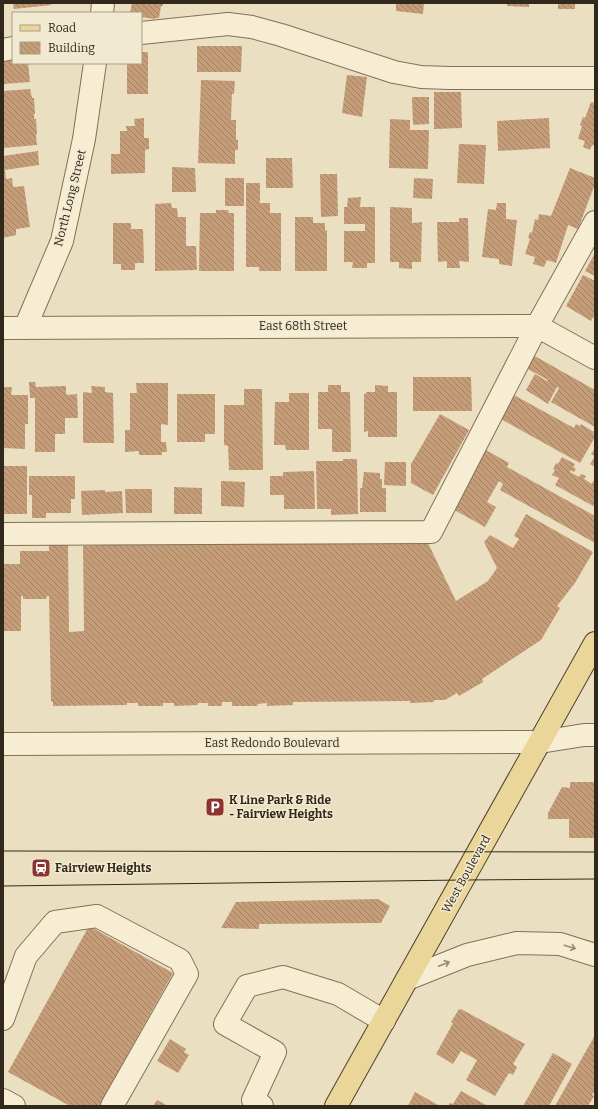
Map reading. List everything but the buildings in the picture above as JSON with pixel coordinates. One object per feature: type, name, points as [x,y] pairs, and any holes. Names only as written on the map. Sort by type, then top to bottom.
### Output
[{"type":"main road","name":"West Boulevard","points":[[336,1106],[595,642]]},
{"type":"street","points":[[142,33],[228,24],[281,35],[394,72],[421,77],[595,78]]},
{"type":"street","name":"North Long Street","points":[[25,328],[62,241],[84,139],[95,64]]},
{"type":"street","points":[[3,534],[431,532],[537,326],[595,222]]},
{"type":"street","name":"East 68th Street","points":[[3,328],[537,326],[595,358]]},
{"type":"street","name":"East Redondo Boulevard","points":[[3,744],[540,742],[584,735],[595,735]]},
{"type":"street","points":[[3,1019],[26,956],[55,922],[97,916],[180,960],[186,974],[112,1106]]},
{"type":"street","points":[[407,979],[467,955],[517,943],[560,944],[595,955]]},
{"type":"street","points":[[262,1106],[253,1100],[275,1052],[225,1024],[247,986],[283,977],[338,994],[384,1021]]},
{"type":"street","points":[[3,1100],[14,1106]]},
{"type":"tram line","points":[[3,851],[595,852]]},
{"type":"tram line","points":[[3,886],[595,879]]},
{"type":"place","name":"K Line Park & Ride - Fairview Heights","points":[[215,807]]},
{"type":"place","name":"Fairview Heights","points":[[41,868]]}]
